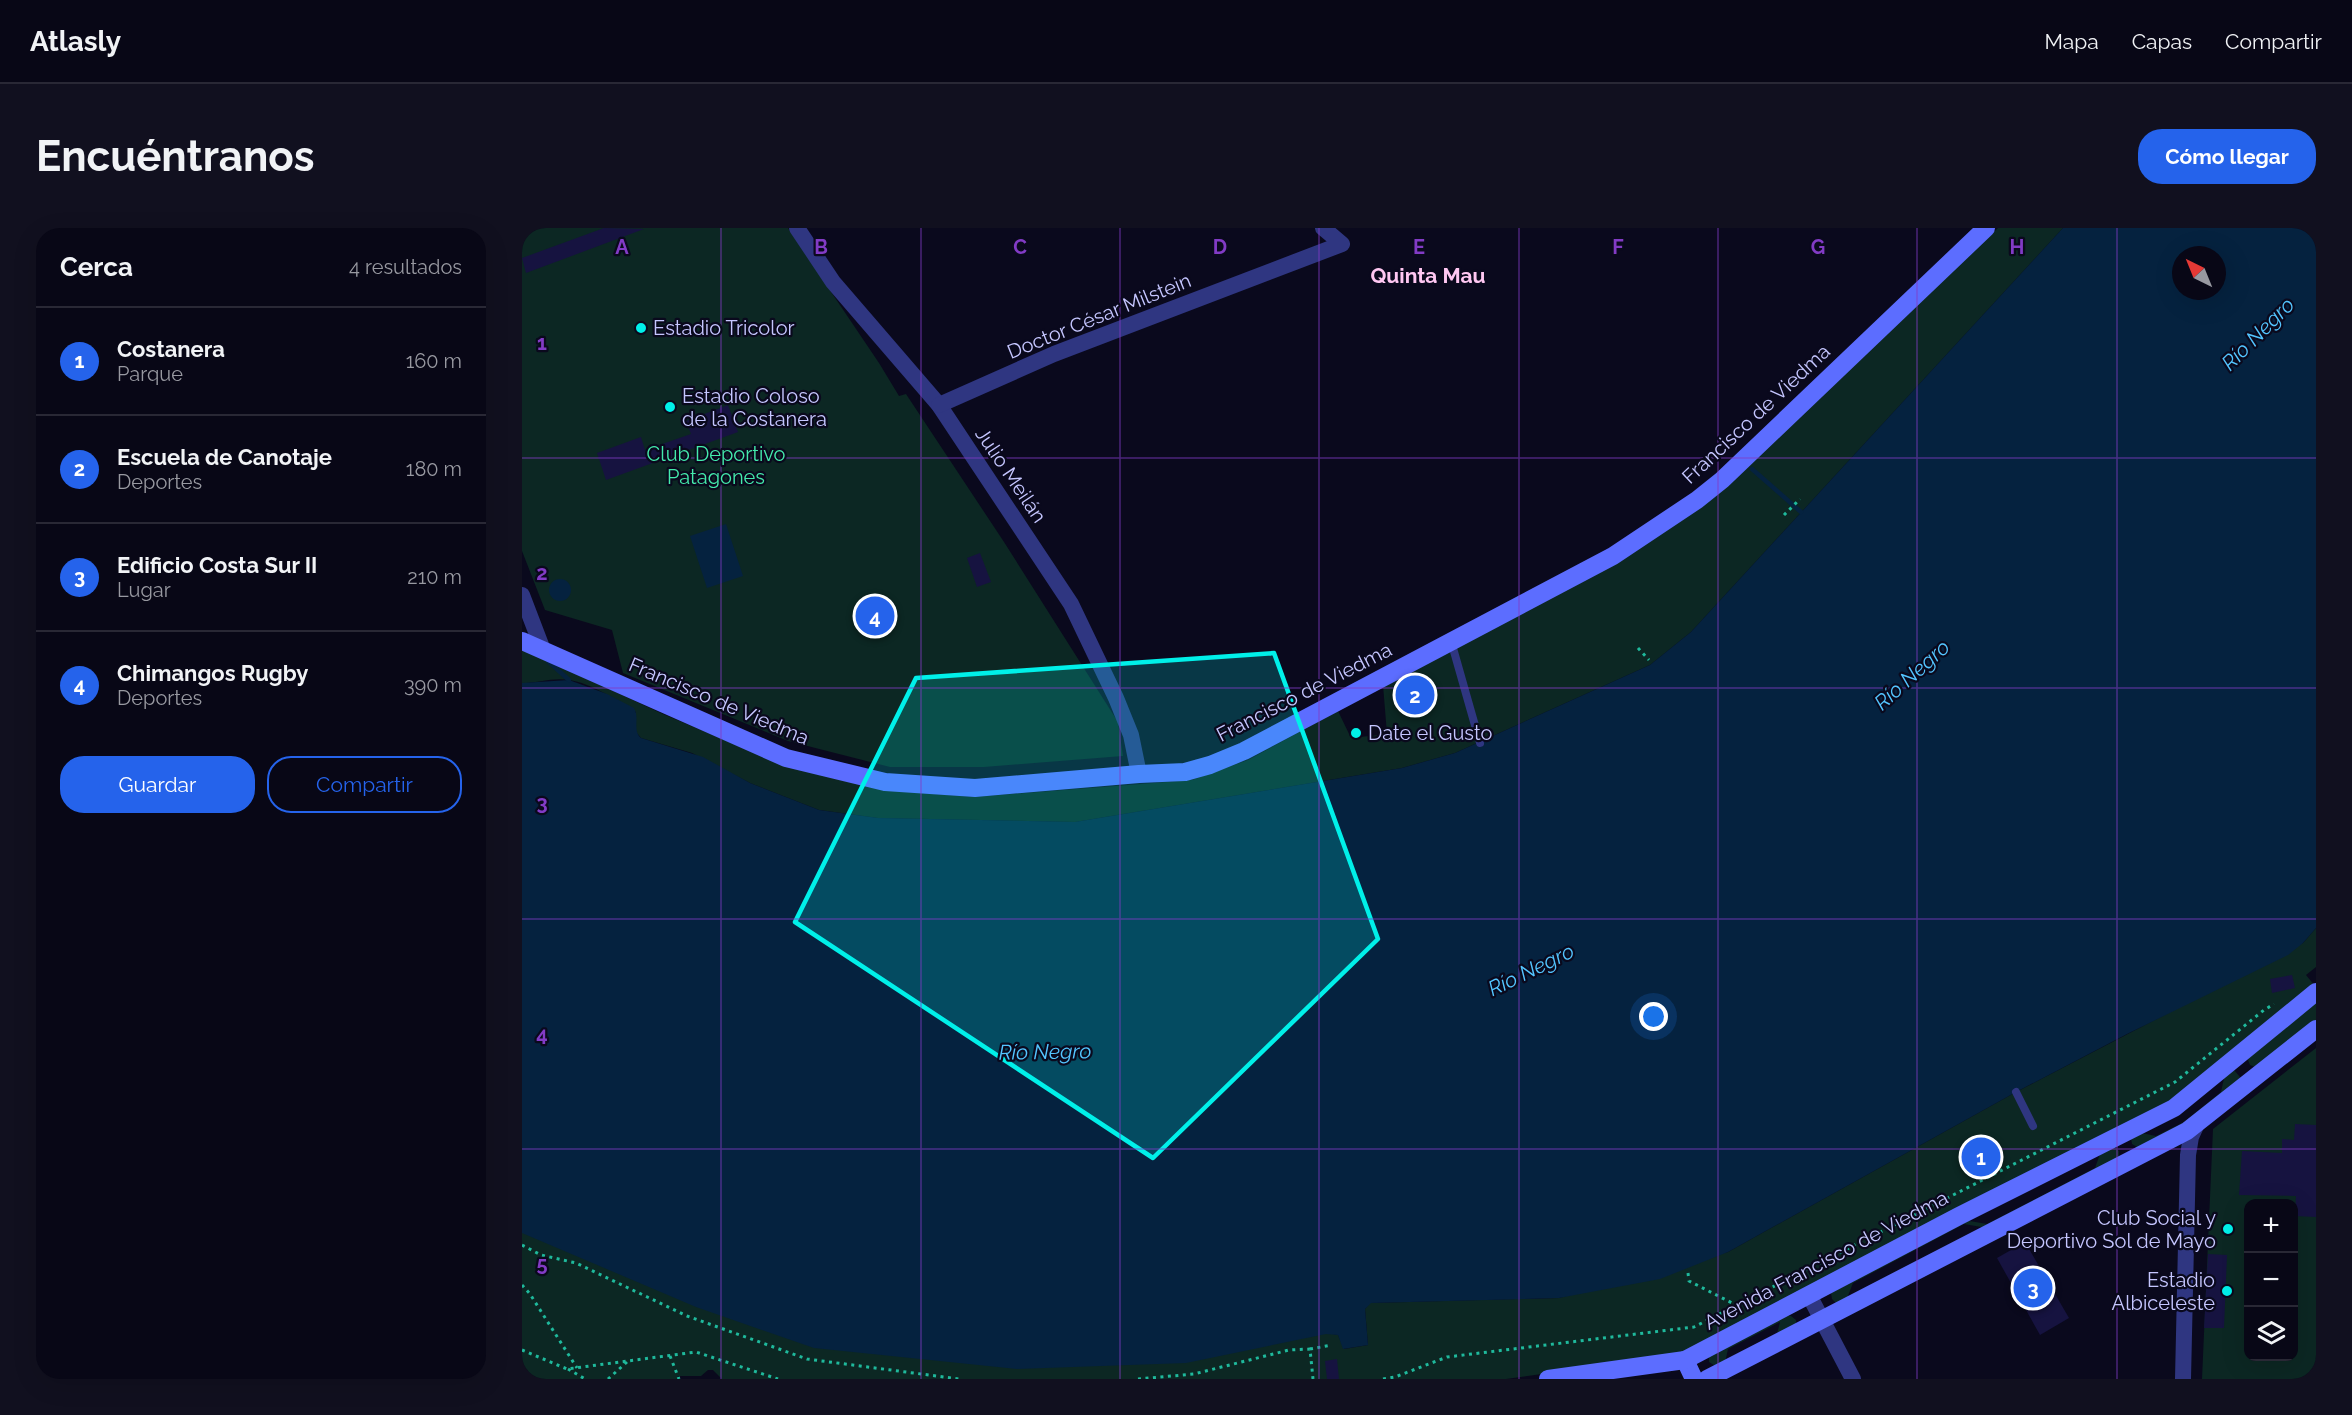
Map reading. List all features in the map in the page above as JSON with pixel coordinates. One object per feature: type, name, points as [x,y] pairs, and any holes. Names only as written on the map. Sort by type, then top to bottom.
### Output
[{"type":"main road","name":"Francisco de Viedma","points":[[522,640],[786,758],[885,782],[975,788],[1185,772],[1210,765],[1236,754],[1613,556],[1697,500],[1722,480],[1986,228]]},
{"type":"main road","name":"Avenida Francisco de Viedma","points":[[1548,1379],[1685,1360],[2174,1108],[2316,992]]},
{"type":"main road","points":[[1707,1379],[2196,1126],[2316,1029]]},
{"type":"main road","points":[[2236,1059],[2253,1079]]},
{"type":"main road","points":[[2119,1136],[2133,1159]]},
{"type":"main road","points":[[1685,1360],[1694,1379]]},
{"type":"street","name":"Julio Meilán","points":[[797,228],[833,282],[939,405],[1071,604],[1120,707],[1131,735],[1139,774]]},
{"type":"street","name":"Doctor César Milstein","points":[[939,405],[1054,354],[1342,244],[1323,228]]},
{"type":"street","points":[[522,595],[543,650]]},
{"type":"street","points":[[2183,1379],[2188,1155],[2191,1137],[2196,1126]]},
{"type":"street","points":[[1809,1295],[1853,1379]]},
{"type":"lane","points":[[1451,640],[1480,742]]},
{"type":"lane","points":[[2016,1092],[2033,1126]]},
{"type":"path","points":[[1785,515],[1800,499]]},
{"type":"path","points":[[1638,648],[1649,660]]},
{"type":"path","points":[[1383,1379],[1395,1377],[1447,1357],[1694,1327],[2175,1082],[2264,1010],[2282,999]]},
{"type":"path","points":[[522,1245],[541,1255],[576,1263],[687,1316],[807,1359],[959,1379]]},
{"type":"path","points":[[1688,1274],[1689,1281],[1736,1305]]},
{"type":"path","points":[[522,1285],[578,1368]]},
{"type":"path","points":[[1138,1379],[1194,1374],[1289,1350],[1332,1346]]},
{"type":"path","points":[[1310,1349],[1313,1379]]},
{"type":"path","points":[[522,1350],[585,1379]]},
{"type":"path","points":[[567,1369],[696,1352],[778,1379]]},
{"type":"path","points":[[670,1356],[679,1379]]},
{"type":"path","points":[[608,1379],[628,1361]]},
{"type":"highlighted area","points":[[1274,653],[1378,939],[1153,1158],[795,922],[916,678]]},
{"type":"green space","name":"Club Deportivo Patagones","points":[[522,228],[788,228],[899,396],[906,394],[1004,542],[1118,722],[1123,756],[984,767],[890,767],[788,741],[623,673],[612,630],[545,610],[522,551]]},
{"type":"green space","points":[[1998,228],[2063,228],[1691,632],[1650,665],[1455,753],[1402,768],[1075,822],[878,818],[819,810],[750,783],[692,753],[641,738],[636,732],[636,712],[586,685],[563,679],[522,683],[522,649],[663,714],[788,767],[882,790],[973,797],[1192,780],[1248,760],[1338,711],[1351,738],[1387,734],[1383,685],[1731,482]]},
{"type":"green space","points":[[2316,928],[2316,967],[2306,975],[2315,986],[2172,1103],[1683,1354],[1506,1379],[722,1379],[713,1370],[708,1370],[701,1376],[678,1376],[677,1379],[522,1379],[522,1193],[1338,1335],[1344,1349],[1368,1345],[1365,1309],[1370,1303],[1559,1298],[1728,1252],[2016,1092],[2303,943]]},
{"type":"green space","points":[[2316,1000],[2316,1021],[2255,1067],[2250,1065],[2248,1060],[2250,1054]]},
{"type":"green space","name":"Club Social y Deportivo Sol de Mayo","points":[[2316,1048],[2316,1379],[2202,1379],[2213,1129]]},
{"type":"green space","points":[[2234,1070],[2240,1077],[2239,1082],[2187,1124],[2137,1147],[2132,1144],[2131,1138],[2137,1132],[2156,1136],[2184,1122],[2221,1092],[2225,1074]]},
{"type":"green space","points":[[2114,1146],[2119,1151],[2119,1157],[1987,1228],[1964,1224],[1853,1283],[1846,1301],[1836,1303],[1832,1299],[1831,1293],[1964,1220],[1987,1224],[2095,1168],[2101,1151]]},
{"type":"green space","points":[[1786,1315],[1796,1320],[1796,1325],[1776,1338],[1780,1322],[1728,1349],[1725,1363],[1717,1367],[1709,1362],[1709,1357]]},
{"type":"water","name":"Río Negro","points":[[2063,228],[2316,228],[2316,928],[2288,955],[2127,1034],[2016,1092],[1728,1252],[1660,1279],[1559,1298],[1371,1303],[1365,1309],[1368,1345],[1343,1349],[1338,1335],[1326,1334],[1186,1363],[1017,1369],[814,1348],[696,1307],[522,1233],[522,683],[569,680],[607,694],[634,708],[637,731],[641,738],[703,757],[750,783],[819,810],[878,818],[1075,822],[1402,768],[1455,753],[1650,665],[1691,632]]},
{"type":"water","points":[[726,524],[743,576],[707,588],[690,536]]},
{"type":"water","points":[[560,579],[568,582],[571,590],[568,598],[560,601],[552,598],[549,590],[552,582]]},
{"type":"building","points":[[604,228],[644,229],[526,273],[522,258]]},
{"type":"building","points":[[728,405],[738,432],[606,480],[597,453],[641,437],[645,450],[691,434],[686,421]]},
{"type":"building","points":[[980,553],[991,582],[977,587],[967,558]]},
{"type":"building","points":[[2292,975],[2295,988],[2272,993],[2270,979]]},
{"type":"building","name":"Club Social y Deportivo Sol de Mayo","points":[[2295,1124],[2316,1125],[2316,1217],[2298,1216],[2296,1196],[2239,1195],[2242,1151],[2282,1153],[2282,1139],[2294,1140]]},
{"type":"building","points":[[2025,1242],[2069,1318],[2040,1335],[1997,1258]]},
{"type":"building","points":[[2208,1254],[2227,1255],[2224,1328],[2204,1328]]},
{"type":"building","points":[[1337,1359],[1339,1379],[1327,1379],[1325,1361]]},
{"type":"waterway","points":[[1752,469],[1801,512]]},
{"type":"waterway","points":[[548,661],[569,680]]},
{"type":"place","name":"Estadio Tricolor","points":[[641,328]]},
{"type":"place","name":"Estadio Coloso de la Costanera","points":[[670,407]]},
{"type":"place","name":"Chimangos Rugby","points":[[875,616]]},
{"type":"place","name":"Escuela de Canotaje","points":[[1415,695]]},
{"type":"place","name":"Date el Gusto","points":[[1356,733]]},
{"type":"place","name":"Costanera","points":[[1981,1157]]},
{"type":"place","name":"Club Social y Deportivo Sol de Mayo","points":[[2228,1229]]},
{"type":"place","name":"Edificio Costa Sur II","points":[[2033,1288]]},
{"type":"place","name":"Estadio Albiceleste","points":[[2227,1291]]},
{"type":"district","name":"Quinta Mau","points":[[1428,276]]}]
